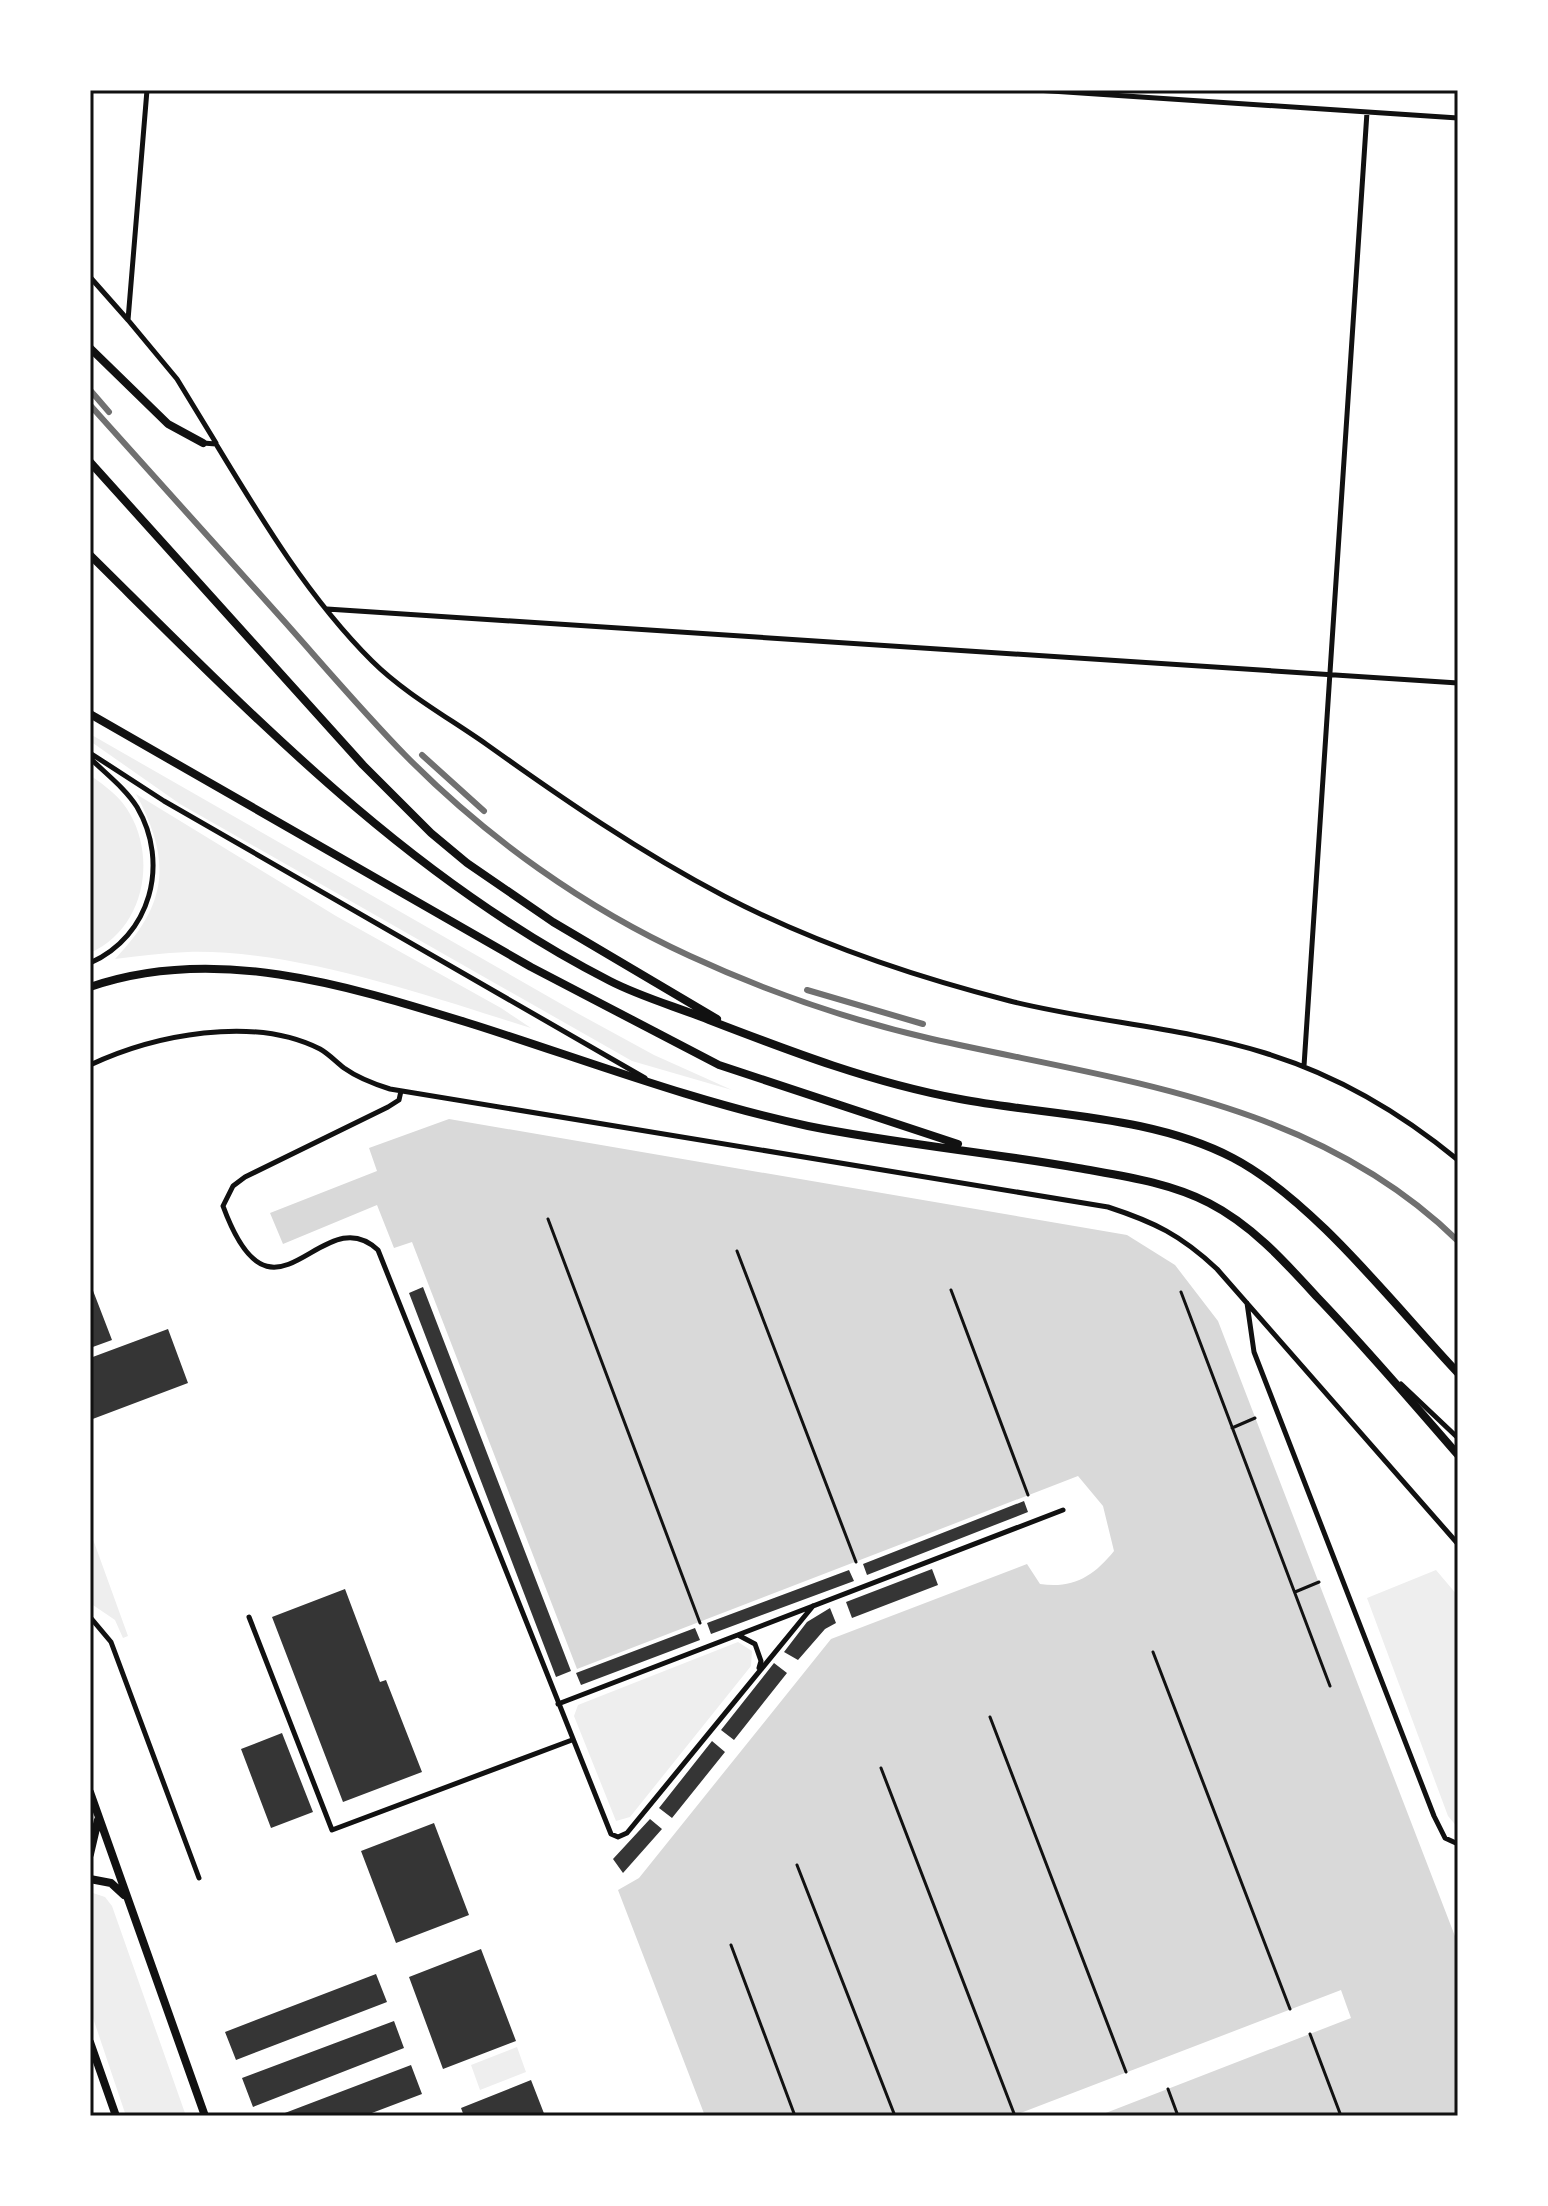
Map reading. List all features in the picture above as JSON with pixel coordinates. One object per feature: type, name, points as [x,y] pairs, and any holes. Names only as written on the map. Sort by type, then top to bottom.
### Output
[{"type":"street","points":[[90,348],[168,424],[203,443]]},
{"type":"street","points":[[90,462],[371,775],[431,833],[467,863],[553,922],[742,1033]]},
{"type":"street","points":[[90,555],[283,744],[408,853],[511,925],[612,982],[819,1064],[959,1099],[1148,1129],[1189,1140],[1231,1157],[1268,1179],[1303,1208],[1458,1373]]},
{"type":"street","points":[[90,714],[144,748],[531,967],[719,1065],[974,1149]]},
{"type":"street","points":[[90,987],[150,971],[211,967],[249,970],[417,1007],[749,1112],[808,1126],[974,1149],[1155,1182],[1211,1204],[1240,1223],[1276,1254],[1458,1455]]},
{"type":"street","points":[[90,1792],[205,2116]]},
{"type":"street","points":[[90,1854],[98,1830],[98,1812]]},
{"type":"street","points":[[90,1879],[111,1883],[129,1902]]},
{"type":"street","points":[[90,2042],[116,2116]]},
{"type":"lane","points":[[128,320],[147,90]]},
{"type":"lane","points":[[1036,90],[1458,118]]},
{"type":"lane","points":[[1304,1066],[1367,112]]},
{"type":"lane","points":[[90,277],[177,379],[277,543],[326,609],[376,665],[591,818],[724,896],[804,933],[941,982],[1065,1013],[1208,1038],[1304,1066],[1371,1098],[1420,1128],[1458,1160]]},
{"type":"lane","points":[[203,443],[216,444]]},
{"type":"lane","points":[[326,609],[1458,683]]},
{"type":"lane","points":[[90,756],[137,807],[150,836],[154,869],[148,900],[134,927],[112,951],[90,963]]},
{"type":"lane","points":[[90,756],[650,1081]]},
{"type":"lane","points":[[90,1065],[144,1044],[179,1036],[259,1034],[321,1050],[358,1076],[401,1091],[1108,1207],[1152,1222],[1189,1243],[1247,1302],[1458,1544]]},
{"type":"lane","points":[[401,1091],[399,1100],[388,1107],[245,1177],[233,1186],[223,1206],[245,1254],[267,1267],[282,1266],[341,1239],[356,1237],[378,1250],[605,1827],[618,1837],[627,1833],[813,1606]]},
{"type":"lane","points":[[1247,1302],[1254,1352],[1434,1816],[1445,1838],[1458,1844]]},
{"type":"lane","points":[[1374,1359],[1458,1438]]},
{"type":"lane","points":[[558,1704],[1063,1510]]},
{"type":"lane","points":[[90,1617],[111,1642],[199,1878]]},
{"type":"lane","points":[[249,1617],[332,1830],[572,1740]]},
{"type":"lane","points":[[736,1635],[747,1636],[755,1644],[761,1661],[758,1673]]},
{"type":"path","points":[[548,1219],[700,1623]]},
{"type":"path","points":[[737,1251],[856,1562]]},
{"type":"path","points":[[951,1290],[1028,1495]]},
{"type":"path","points":[[1181,1292],[1330,1686]]},
{"type":"path","points":[[1232,1428],[1255,1418]]},
{"type":"path","points":[[1295,1592],[1319,1582]]},
{"type":"path","points":[[1153,1652],[1290,2009]]},
{"type":"path","points":[[990,1717],[1126,2072]]},
{"type":"path","points":[[881,1768],[1015,2116]]},
{"type":"path","points":[[797,1865],[895,2116]]},
{"type":"path","points":[[731,1945],[795,2116]]},
{"type":"path","points":[[1310,2034],[1341,2116]]},
{"type":"path","points":[[1168,2089],[1178,2116]]},
{"type":"shaded area","points":[[90,734],[577,1013],[654,1055],[732,1090],[632,1061],[180,804],[90,741]]},
{"type":"shaded area","points":[[90,775],[117,797],[130,814],[143,852],[143,873],[133,911],[122,928],[108,942],[90,953]]},
{"type":"shaded area","points":[[136,794],[336,916],[501,1008],[531,1028],[406,989],[273,958],[188,952],[115,959],[146,919],[159,881],[155,840]]},
{"type":"shaded area","points":[[449,1119],[1127,1235],[1175,1265],[1218,1321],[1458,1944],[1458,2116],[1098,2116],[1351,2018],[1341,1990],[1013,2116],[705,2116],[618,1890],[639,1878],[831,1639],[1027,1564],[1040,1584],[1063,1584],[1082,1579],[1114,1551],[1103,1506],[1078,1476],[577,1669],[412,1242],[394,1248],[377,1205],[283,1244],[270,1213],[377,1171],[369,1148]]},
{"type":"shaded area","points":[[90,1531],[128,1636],[123,1638],[115,1620],[90,1603]]},
{"type":"shaded area","points":[[1436,1570],[1458,1596],[1458,1828],[1448,1816],[1367,1598]]},
{"type":"shaded area","points":[[738,1642],[752,1651],[751,1666],[630,1817],[616,1821],[574,1716],[578,1705]]},
{"type":"shaded area","points":[[90,1892],[105,1897],[112,1906],[186,2116],[126,2116],[90,2009]]},
{"type":"shaded area","points":[[517,2047],[526,2072],[480,2090],[471,2065]]},
{"type":"building","points":[[423,1287],[571,1671],[556,1677],[409,1293]]},
{"type":"building","points":[[90,1289],[112,1340],[90,1348]]},
{"type":"building","points":[[168,1329],[188,1383],[90,1420],[90,1358]]},
{"type":"building","points":[[1024,1501],[1028,1512],[867,1575],[863,1564]]},
{"type":"building","points":[[932,1569],[938,1585],[852,1618],[846,1602]]},
{"type":"building","points":[[849,1570],[854,1581],[711,1634],[707,1623]]},
{"type":"building","points":[[345,1589],[380,1682],[386,1680],[422,1772],[343,1802],[272,1617]]},
{"type":"building","points":[[830,1608],[836,1623],[825,1629],[798,1660],[784,1652],[807,1622]]},
{"type":"building","points":[[695,1628],[700,1640],[581,1685],[576,1673]]},
{"type":"building","points":[[774,1663],[787,1673],[734,1740],[721,1730]]},
{"type":"building","points":[[282,1733],[313,1812],[271,1828],[241,1749]]},
{"type":"building","points":[[712,1741],[725,1752],[672,1818],[659,1808]]},
{"type":"building","points":[[650,1819],[662,1829],[623,1873],[613,1859]]},
{"type":"building","points":[[434,1823],[469,1915],[396,1943],[361,1851]]},
{"type":"building","points":[[481,1949],[516,2041],[443,2069],[409,1977]]},
{"type":"building","points":[[376,1974],[387,2002],[236,2060],[225,2032]]},
{"type":"building","points":[[394,2021],[404,2048],[253,2107],[242,2078]]},
{"type":"building","points":[[411,2065],[422,2094],[364,2116],[277,2116]]},
{"type":"building","points":[[531,2080],[545,2116],[464,2116],[461,2108]]},
{"type":"railway","points":[[90,390],[109,412]]},
{"type":"railway","points":[[90,405],[406,756],[504,843],[575,893],[690,956],[809,1004],[932,1039],[1142,1084],[1277,1126],[1341,1156],[1402,1194],[1458,1241]]},
{"type":"railway","points":[[422,755],[484,811]]},
{"type":"railway","points":[[807,990],[923,1024]]}]
